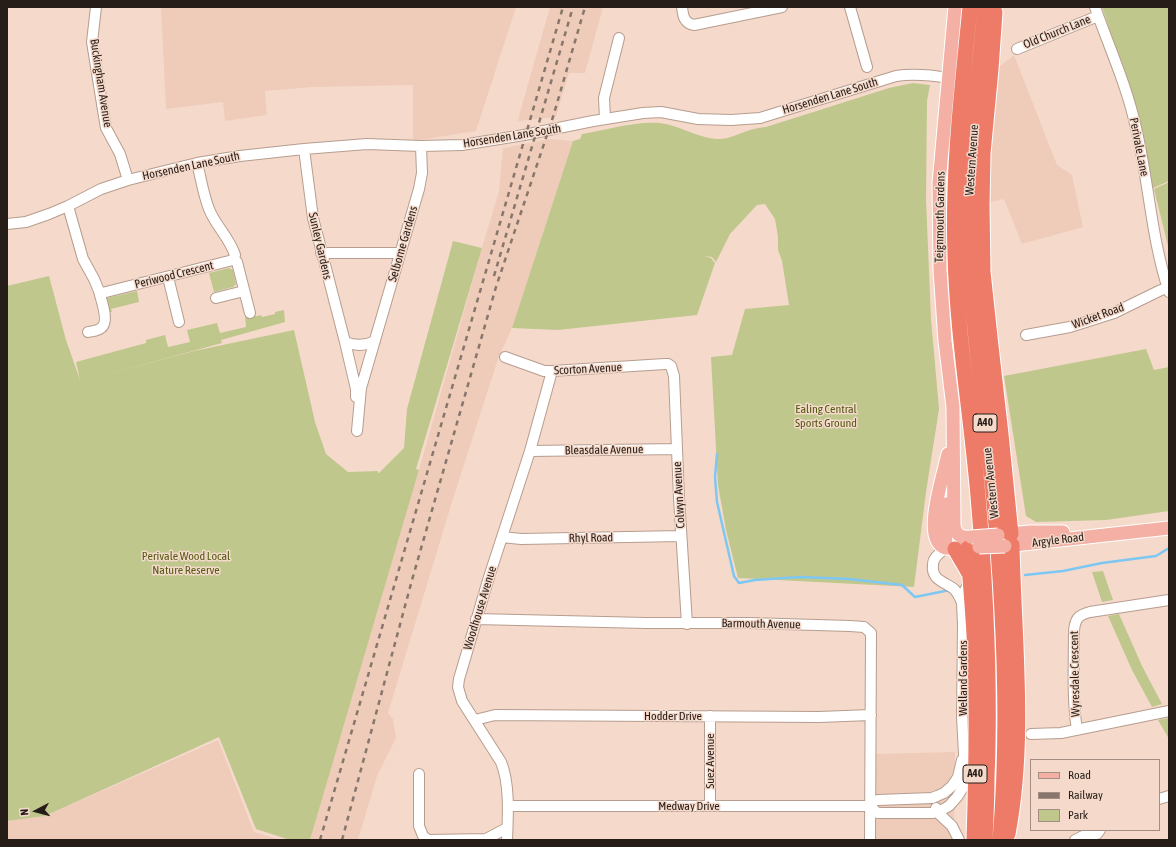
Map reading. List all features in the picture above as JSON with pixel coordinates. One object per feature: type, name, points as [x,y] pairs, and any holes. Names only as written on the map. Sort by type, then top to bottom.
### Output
[{"type":"highway","name":"Western Avenue","points":[[970,7],[954,184],[954,254],[958,312],[978,495],[985,590],[989,670],[989,736],[985,840]]},
{"type":"highway","name":"Western Avenue","points":[[985,7],[968,186],[969,252],[973,312],[993,494],[1001,595],[1005,736],[1000,840]]},
{"type":"highway","name":"A40","points":[[995,7],[983,168],[982,205],[983,272],[990,346],[1002,442],[1017,672],[1017,734],[1012,810],[1007,840]]},
{"type":"highway","name":"A40","points":[[963,544],[969,575],[975,664],[976,757],[974,840]]},
{"type":"main road","name":"Teignmouth Gardens","points":[[953,427],[953,407],[940,270],[939,183],[955,7]]},
{"type":"main road","points":[[953,427],[954,526],[957,534],[961,536],[963,544]]},
{"type":"main road","points":[[953,427],[935,513],[934,533],[938,542],[963,544]]},
{"type":"main road","points":[[953,459],[944,520],[946,544],[963,544]]},
{"type":"main road","name":"Argyle Road","points":[[963,544],[1169,528]]},
{"type":"street","name":"Buckingham Avenue","points":[[96,7],[92,42],[106,128],[120,154],[128,180]]},
{"type":"street","points":[[682,7],[685,21],[690,24],[694,24],[782,7]]},
{"type":"street","points":[[850,7],[867,67]]},
{"type":"street","name":"Old Church Lane","points":[[1016,49],[1097,12]]},
{"type":"street","name":"Perivale Lane","points":[[1097,12],[1131,106],[1143,165],[1156,245],[1168,290]]},
{"type":"street","points":[[605,119],[605,94],[619,38]]},
{"type":"street","name":"Horsenden Lane South","points":[[7,224],[26,222],[68,206],[101,189],[128,180],[197,163],[240,156],[367,144],[421,146],[462,145],[642,113],[661,112],[698,119],[745,120],[760,118],[896,76],[920,74],[949,78]]},
{"type":"street","name":"Selborne Gardens","points":[[358,431],[361,388],[422,173],[421,146]]},
{"type":"street","name":"Sunley Gardens","points":[[304,149],[312,218],[356,389],[358,431]]},
{"type":"street","points":[[197,163],[209,209],[230,242],[235,255],[234,259],[237,262],[250,313]]},
{"type":"street","points":[[68,206],[83,259],[99,291],[105,319],[103,326],[100,329],[88,332]]},
{"type":"street","points":[[321,253],[400,253]]},
{"type":"street","name":"Periwood Crescent","points":[[99,291],[102,293],[234,259]]},
{"type":"street","points":[[168,277],[178,322]]},
{"type":"street","name":"Wicket Road","points":[[1026,335],[1070,327],[1114,313],[1168,290]]},
{"type":"street","points":[[216,298],[244,291]]},
{"type":"street","points":[[345,342],[358,345],[368,345],[375,341]]},
{"type":"street","name":"Scorton Avenue","points":[[505,357],[544,371],[665,364],[671,366]]},
{"type":"street","name":"Colwyn Avenue","points":[[671,366],[674,376],[681,536],[687,624]]},
{"type":"street","name":"Woodhouse Avenue","points":[[507,840],[508,806],[504,768],[462,701],[458,687],[461,669],[530,451],[552,371]]},
{"type":"street","name":"Bleasdale Avenue","points":[[530,451],[677,449]]},
{"type":"street","name":"Rhyl Road","points":[[502,537],[681,536]]},
{"type":"street","points":[[962,602],[954,589],[940,582],[934,574],[933,562],[942,552],[963,544]]},
{"type":"street","name":"Welland Gardens","points":[[937,812],[948,806],[957,797],[964,786],[966,775],[962,716],[962,602],[963,594],[968,585],[969,575]]},
{"type":"street","name":"Wyresdale Crescent","points":[[1077,730],[1075,716],[1074,631],[1076,620],[1082,614],[1090,612],[1169,600]]},
{"type":"street","name":"Barmouth Avenue","points":[[476,619],[687,624],[749,623],[850,626],[864,628],[871,633],[870,840]]},
{"type":"street","points":[[1031,734],[1061,733],[1169,711]]},
{"type":"street","name":"Hodder Drive","points":[[475,720],[495,715],[819,717],[871,715]]},
{"type":"street","name":"Suez Avenue","points":[[710,716],[710,806]]},
{"type":"street","points":[[937,812],[878,813],[874,811],[871,806],[878,800],[935,798],[944,793],[952,786],[958,777],[964,754]]},
{"type":"street","points":[[419,774],[419,826],[423,836],[428,840],[486,839],[507,828]]},
{"type":"street","points":[[935,798],[937,812],[952,826],[959,840]]},
{"type":"street","name":"Medway Drive","points":[[508,806],[871,806]]},
{"type":"street","points":[[1075,840],[1087,834],[1099,835]]},
{"type":"shaded area","points":[[161,7],[516,7],[476,131],[413,141],[413,85],[313,87],[265,91],[267,115],[225,121],[223,102],[166,109]]},
{"type":"shaded area","points":[[550,7],[603,7],[585,73],[569,73],[556,117],[518,121],[520,112]]},
{"type":"shaded area","points":[[1014,55],[1057,165],[1072,175],[1083,227],[1022,244],[1004,199],[987,203],[998,68]]},
{"type":"shaded area","points":[[550,139],[573,141],[512,328],[498,359],[452,502],[388,713],[393,719],[396,738],[377,776],[358,840],[310,840],[499,191],[503,148]]},
{"type":"shaded area","points":[[218,740],[254,832],[282,840],[7,840],[7,821],[45,816]]},
{"type":"shaded area","points":[[955,752],[954,840],[872,840],[872,754]]},
{"type":"green space","points":[[1102,7],[1169,7],[1169,181],[1151,189],[1125,76]]},
{"type":"green space","name":"Ealing Central Sports Ground","points":[[913,83],[930,85],[927,101],[926,200],[931,319],[939,409],[926,492],[914,587],[738,578],[726,530],[718,485],[711,357],[732,355],[745,309],[789,305],[782,261],[778,250],[778,237],[775,219],[765,204],[757,205],[730,234],[716,262],[712,257],[704,256],[711,258],[715,263],[697,315],[558,330],[512,328],[573,141],[580,139],[582,134],[641,123],[667,124],[709,138],[721,139],[735,136],[749,130],[766,127],[889,88]]},
{"type":"green space","points":[[1169,182],[1169,250],[1154,189]]},
{"type":"green space","name":"Perivale Wood Local Nature Reserve","points":[[453,241],[482,248],[416,469],[419,470],[310,840],[290,840],[256,829],[219,737],[45,816],[7,821],[7,286],[49,276],[66,340],[80,380],[76,362],[146,343],[146,340],[165,335],[168,347],[190,342],[187,330],[217,323],[220,333],[246,327],[245,316],[261,315],[262,317],[284,310],[285,322],[221,340],[222,343],[94,378],[194,351],[294,330],[315,422],[326,454],[348,472],[378,471],[379,473],[404,448],[407,409]]},
{"type":"green space","points":[[229,268],[233,270],[236,284],[233,287],[214,292],[209,273]]},
{"type":"green space","points":[[137,291],[139,302],[111,309],[112,312],[108,311],[107,298]]},
{"type":"green space","points":[[1146,349],[1154,370],[1169,367],[1169,511],[1106,520],[1036,522],[1026,516],[1004,376]]},
{"type":"green space","points":[[1103,571],[1113,600],[1102,602],[1092,572]]},
{"type":"green space","points":[[1119,614],[1142,666],[1162,704],[1152,707],[1132,670],[1108,616]]},
{"type":"green space","points":[[1169,718],[1169,739],[1158,720]]},
{"type":"waterway","points":[[717,454],[715,477],[717,502],[734,576],[739,583],[755,580],[800,577],[849,579],[902,585],[915,597],[950,590]]},
{"type":"waterway","points":[[1025,575],[1063,571],[1102,563],[1156,556],[1169,548]]},
{"type":"railway","points":[[320,840],[563,7]]},
{"type":"railway","points":[[494,276],[573,7]]},
{"type":"railway","points":[[342,840],[412,580],[496,287],[553,117],[585,7]]}]
